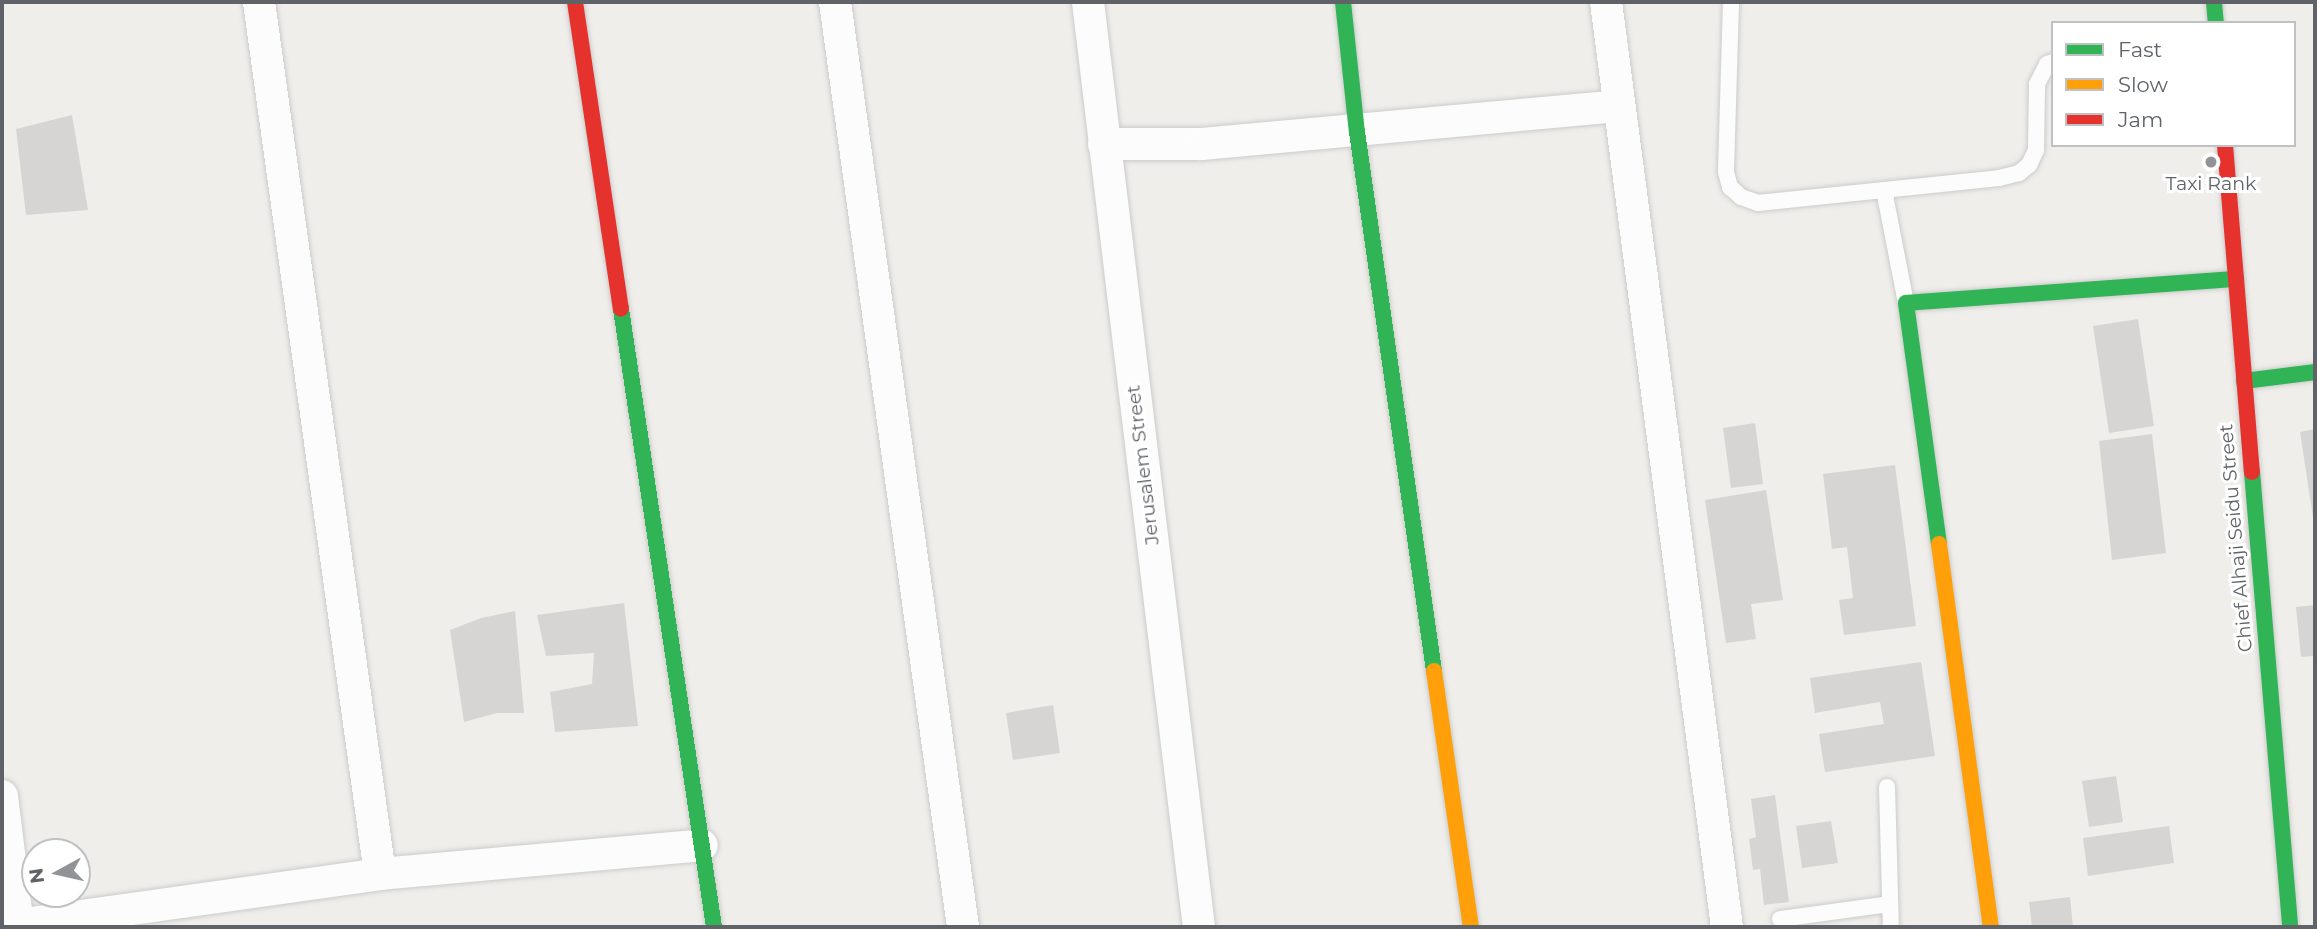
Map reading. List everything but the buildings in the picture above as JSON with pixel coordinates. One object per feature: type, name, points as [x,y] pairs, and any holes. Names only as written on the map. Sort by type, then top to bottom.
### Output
[{"type":"street","points":[[260,2],[380,874]]},
{"type":"street","points":[[575,2],[714,927]]},
{"type":"street","points":[[835,2],[963,927]]},
{"type":"street","name":"Jerusalem Street","points":[[1088,2],[1199,927]]},
{"type":"street","points":[[1343,2],[1357,132],[1471,927]]},
{"type":"street","points":[[1606,2],[1727,927]]},
{"type":"street","points":[[2214,2],[2216,21]]},
{"type":"street","points":[[1104,144],[1201,144],[1357,132],[1618,106]]},
{"type":"street","name":"Chief Alhaji Seidu Street","points":[[2225,147],[2290,927]]},
{"type":"street","points":[[1991,927],[1906,303],[2236,279]]},
{"type":"street","points":[[2244,381],[2315,372]]},
{"type":"street","points":[[2,796],[11,926],[380,874],[702,845]]},
{"type":"lane","points":[[1731,2],[1726,172],[1730,187],[1741,197],[1758,203],[1999,178],[2019,173],[2029,165],[2036,150],[2037,84],[2047,64],[2051,63]]},
{"type":"lane","points":[[1884,190],[1906,303]]},
{"type":"lane","points":[[1887,786],[1891,927]]},
{"type":"lane","points":[[1780,919],[1890,904]]},
{"type":"traffic: fast","points":[[1343,2],[1357,132],[1434,671]]},
{"type":"traffic: fast","points":[[2214,2],[2216,21]]},
{"type":"traffic: fast","points":[[1939,544],[1906,303],[2236,279]]},
{"type":"traffic: fast","points":[[621,309],[714,927]]},
{"type":"traffic: fast","points":[[2244,381],[2315,372]]},
{"type":"traffic: fast","points":[[2252,472],[2290,927]]},
{"type":"traffic: slow","points":[[1939,544],[1991,927]]},
{"type":"traffic: slow","points":[[1434,671],[1471,927]]},
{"type":"traffic: jam","points":[[575,2],[621,309]]},
{"type":"traffic: jam","points":[[2225,147],[2252,472]]},
{"type":"place","name":"Taxi Rank","points":[[2211,162]]}]
